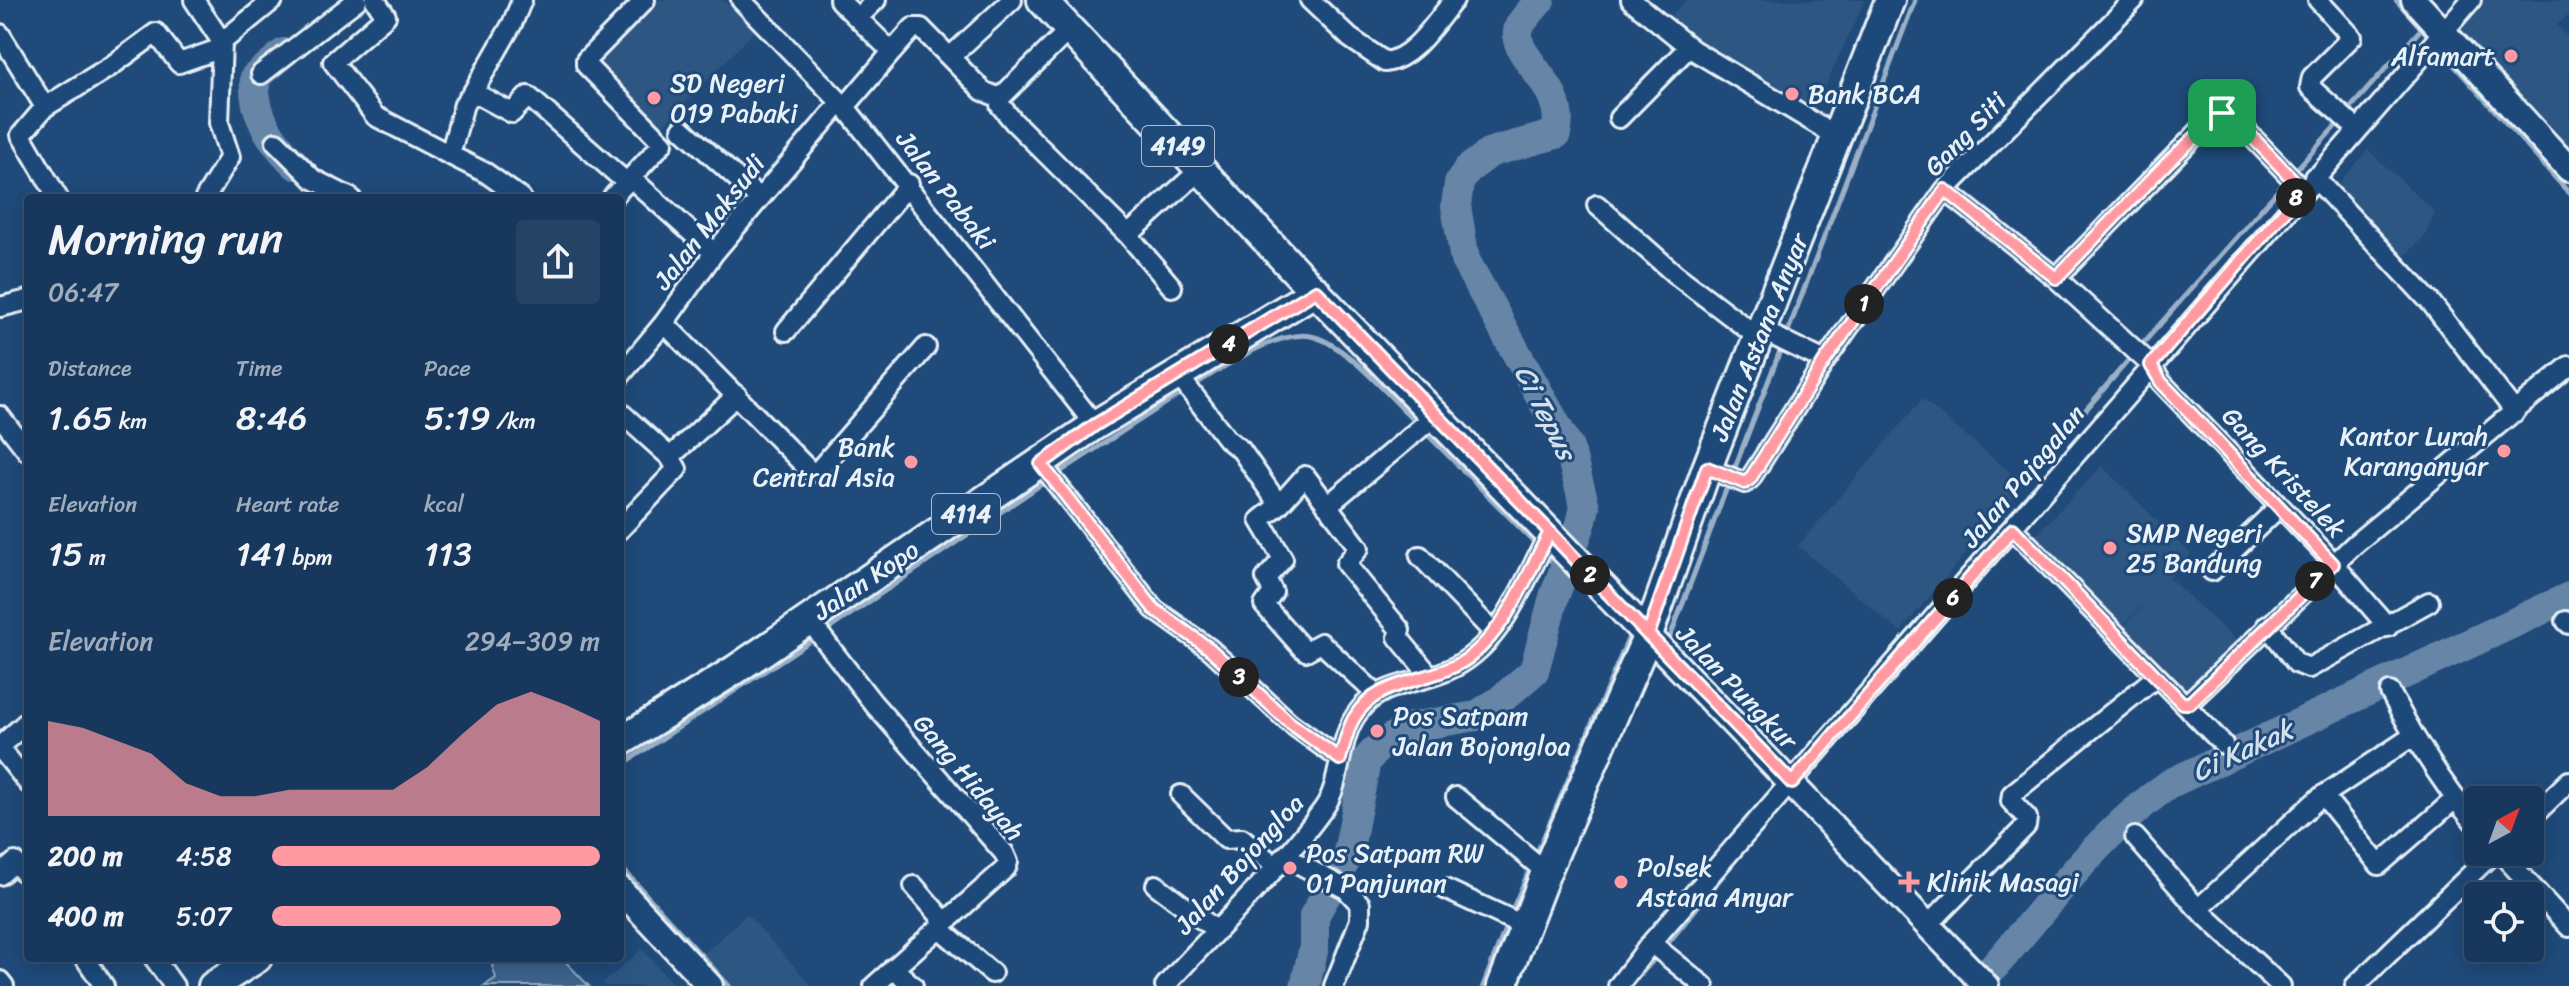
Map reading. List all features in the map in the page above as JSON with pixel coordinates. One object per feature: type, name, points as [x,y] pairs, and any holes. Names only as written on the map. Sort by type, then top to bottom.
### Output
[{"type":"main road","name":"4149","points":[[1042,0],[1200,170],[1648,635]]},
{"type":"main road","name":"Jalan Astana Anyar","points":[[1502,986],[1519,923],[1546,872],[1648,635],[1707,468],[1890,0]]},
{"type":"main road","points":[[2414,0],[2569,169]]},
{"type":"main road","name":"Jalan Kopo","points":[[624,739],[1041,464],[1095,425],[1316,291]]},
{"type":"main road","name":"Jalan Pungkur","points":[[1648,635],[1986,986]]},
{"type":"main road","points":[[624,893],[710,986]]},
{"type":"main road","points":[[213,986],[251,962]]},
{"type":"street","points":[[194,0],[221,46],[223,78],[219,123],[230,157],[207,194]]},
{"type":"street","points":[[56,194],[21,135],[45,107],[111,66],[156,33],[179,63],[221,46],[273,0]]},
{"type":"street","points":[[261,74],[357,0]]},
{"type":"street","points":[[375,0],[386,16],[333,62],[375,116],[502,182],[516,194]]},
{"type":"street","points":[[450,155],[464,104],[512,24],[522,0]]},
{"type":"street","points":[[616,194],[663,143],[586,65],[586,60],[645,0]]},
{"type":"street","name":"Jalan Pabaki","points":[[741,0],[843,104],[909,184],[1095,425]]},
{"type":"street","points":[[839,0],[892,52]]},
{"type":"street","points":[[858,18],[876,0]]},
{"type":"street","points":[[1000,98],[983,91],[950,57],[1012,0]]},
{"type":"street","points":[[1310,0],[1350,38],[1385,62],[1398,61],[1454,0]]},
{"type":"street","points":[[1631,0],[1689,47],[1838,137]]},
{"type":"street","name":"Gang Siti","points":[[1707,468],[1745,483],[1750,479],[1825,361],[1945,190],[2134,0]]},
{"type":"street","points":[[2318,0],[2352,37],[2312,77],[2310,87],[2357,129]]},
{"type":"street","name":"Jalan Pajagalan","points":[[1618,986],[1651,943],[2013,529],[2145,360],[2308,184],[2471,0]]},
{"type":"street","name":"Jalan Maksudi","points":[[624,371],[759,198],[913,28],[921,28],[950,57]]},
{"type":"street","points":[[1069,30],[1000,98],[1000,105],[1128,235],[1172,287]]},
{"type":"street","points":[[1,37],[45,107]]},
{"type":"street","points":[[1619,118],[1689,47]]},
{"type":"street","points":[[473,92],[512,113],[528,96],[714,253]]},
{"type":"street","points":[[2056,278],[2202,129],[2222,113],[2234,118],[2308,184],[2432,304],[2515,412]]},
{"type":"street","points":[[682,129],[759,198]]},
{"type":"street","points":[[276,142],[313,179],[343,194]]},
{"type":"street","points":[[1128,235],[1200,170]]},
{"type":"street","points":[[786,331],[909,184]]},
{"type":"street","name":"Gang Kristelek","points":[[1945,190],[2056,278],[2145,360],[2161,382],[2280,506],[2388,627]]},
{"type":"street","points":[[1597,205],[1675,274],[1760,334],[1825,361]]},
{"type":"street","points":[[0,307],[24,301]]},
{"type":"street","points":[[664,323],[811,472],[818,471],[926,347]]},
{"type":"street","points":[[2187,704],[2333,564],[2569,366]]},
{"type":"street","points":[[1178,375],[1227,439],[1241,450],[1279,505]]},
{"type":"street","points":[[624,524],[737,395]]},
{"type":"street","points":[[1327,506],[1436,415]]},
{"type":"street","points":[[0,416],[24,447]]},
{"type":"street","points":[[624,416],[673,466]]},
{"type":"street","points":[[1041,464],[1154,609],[1210,649],[1290,723],[1340,759]]},
{"type":"street","points":[[1374,692],[1321,643],[1306,651],[1302,648],[1264,605],[1273,592],[1266,578],[1283,559],[1260,520],[1306,476],[1360,549],[1346,564],[1400,630],[1398,637],[1430,676]]},
{"type":"street","points":[[2212,571],[2280,506]]},
{"type":"street","points":[[2013,529],[2223,744]]},
{"type":"street","name":"Jalan Bojongloa","points":[[1165,986],[1326,805],[1351,722],[1374,692],[1447,671],[1468,658],[1567,550]]},
{"type":"street","points":[[1420,556],[1491,631]]},
{"type":"street","points":[[2267,625],[2303,668],[2388,627],[2429,602]]},
{"type":"street","name":"Gang Hidayah","points":[[808,619],[873,703],[1004,853],[1008,862],[1006,868],[874,986]]},
{"type":"street","points":[[1928,925],[2026,826],[2027,818],[2011,801],[2012,794],[2156,677]]},
{"type":"street","points":[[2390,692],[2413,736],[2464,810]]},
{"type":"street","points":[[24,725],[0,747],[24,778]]},
{"type":"street","points":[[2198,909],[2323,795],[2413,736]]},
{"type":"street","points":[[2544,805],[2569,781]]},
{"type":"street","points":[[1181,795],[1226,839],[1242,838],[1280,860],[1346,889],[1362,911],[1334,986]]},
{"type":"street","points":[[2323,795],[2379,865],[2455,799]]},
{"type":"street","points":[[1456,797],[1546,872]]},
{"type":"street","points":[[2135,837],[2198,909],[2281,986]]},
{"type":"street","points":[[0,875],[15,862],[24,872]]},
{"type":"street","points":[[2355,986],[2482,866]]},
{"type":"street","points":[[2510,866],[2569,927]]},
{"type":"street","points":[[1156,885],[1216,930]]},
{"type":"street","points":[[914,886],[942,925],[992,973]]},
{"type":"street","points":[[1445,889],[1519,923]]},
{"type":"street","points":[[1651,943],[1704,986]]},
{"type":"street","points":[[88,962],[104,986]]},
{"type":"street","points":[[157,962],[174,986]]},
{"type":"street","points":[[893,968],[913,986]]},
{"type":"street","points":[[0,981],[4,986]]},
{"type":"shaded area","name":"SD Negeri 019 Pabaki","points":[[642,0],[723,0],[755,31],[655,134],[580,62]]},
{"type":"shaded area","points":[[1687,0],[1865,0],[1811,117],[1663,24]]},
{"type":"shaded area","points":[[2459,0],[2569,0],[2569,14],[2557,25],[2569,39],[2569,161],[2439,19]]},
{"type":"shaded area","points":[[2368,150],[2435,212],[2425,236],[2397,263],[2331,192]]},
{"type":"shaded area","points":[[1922,399],[2024,484],[1900,632],[1798,546]]},
{"type":"shaded area","name":"SMP Negeri 25 Bandung","points":[[2102,466],[2191,554],[2169,578],[2243,647],[2187,702],[2116,635],[2150,598],[2115,633],[2028,543]]},
{"type":"shaded area","points":[[747,914],[812,986],[727,986],[700,957]]},
{"type":"shaded area","points":[[642,949],[675,986],[606,986],[603,983]]},
{"type":"shaded area","points":[[498,962],[566,962],[589,986],[484,986],[496,978],[492,966]]},
{"type":"waterway","name":"Ci Tepus","points":[[1305,986],[1314,947],[1314,916],[1347,858],[1366,761],[1381,744],[1411,727],[1476,716],[1498,702],[1534,671],[1554,597],[1581,524],[1585,507],[1569,448],[1465,260],[1456,206],[1459,183],[1467,170],[1491,152],[1556,134],[1558,116],[1554,100],[1521,48],[1518,37],[1524,18],[1540,0]]},
{"type":"waterway","points":[[1785,339],[1915,0]]},
{"type":"waterway","points":[[2396,0],[2432,40]]},
{"type":"waterway","points":[[2346,113],[2421,29]]},
{"type":"waterway","points":[[2436,45],[2569,193]]},
{"type":"waterway","points":[[284,53],[255,77],[255,90],[265,126],[296,165]]},
{"type":"waterway","points":[[2294,172],[2341,120]]},
{"type":"waterway","points":[[2139,348],[2288,179]]},
{"type":"waterway","points":[[1191,387],[1268,344],[1301,335],[1315,337],[1356,363],[1419,425]]},
{"type":"waterway","points":[[1732,475],[1783,343]]},
{"type":"waterway","points":[[2027,478],[2132,356]]},
{"type":"waterway","points":[[1054,476],[1186,390]]},
{"type":"waterway","points":[[1424,431],[1536,544]]},
{"type":"waterway","points":[[823,633],[1049,479]]},
{"type":"waterway","points":[[1667,645],[1729,482]]},
{"type":"waterway","points":[[1544,553],[1562,573]]},
{"type":"waterway","name":"Ci Kakak","points":[[1977,986],[2092,853],[2143,804],[2171,783],[2569,597]]},
{"type":"waterway","points":[[1536,855],[1631,632]]},
{"type":"waterway","points":[[624,763],[818,636]]},
{"type":"waterway","points":[[1665,947],[1752,840]]},
{"type":"waterway","points":[[624,870],[729,986]]},
{"type":"waterway","points":[[1510,915],[1528,873]]},
{"type":"waterway","points":[[1483,986],[1507,924]]},
{"type":"waterway","points":[[1630,986],[1658,955]]},
{"type":"place","name":"Alfamart","points":[[2511,56]]},
{"type":"place","name":"Bank BCA","points":[[1792,94]]},
{"type":"place","name":"SD Negeri 019 Pabaki","points":[[654,98]]},
{"type":"place","name":"Kantor Lurah Karanganyar","points":[[2504,451]]},
{"type":"place","name":"Bank Central Asia","points":[[911,462]]},
{"type":"place","name":"SMP Negeri 25 Bandung","points":[[2110,548]]},
{"type":"place","name":"Pos Satpam Jalan Bojongloa","points":[[1377,731]]},
{"type":"place","name":"Pos Satpam RW 01 Panjunan","points":[[1290,868]]},
{"type":"place","name":"Polsek Astana Anyar","points":[[1621,882]]},
{"type":"place","name":"Klinik Masagi","points":[[1909,882]]},
{"type":"route","points":[[2222,113],[2212,118],[2056,278],[1945,190],[1825,361],[1750,479],[1745,483],[1707,468],[1648,635],[1550,532],[1508,614],[1485,643],[1447,671],[1395,686],[1377,695],[1360,709],[1351,722],[1340,759],[1290,723],[1210,649],[1154,609],[1041,464],[1095,425],[1316,291],[1550,532],[1568,552],[1648,635],[1792,783],[2013,529],[2182,703],[2190,703],[2333,564],[2209,429],[2161,382],[2151,365],[2303,190],[2234,118],[2222,113]]}]
